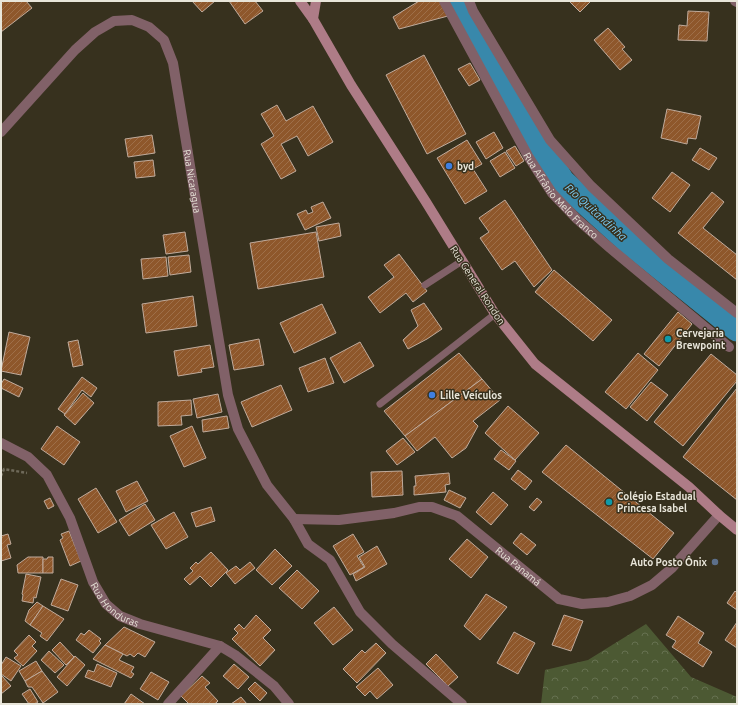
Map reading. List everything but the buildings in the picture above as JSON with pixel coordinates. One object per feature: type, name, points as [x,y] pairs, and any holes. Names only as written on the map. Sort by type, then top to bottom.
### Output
[{"type":"main road","name":"Rua General Rondon","points":[[300,1],[313,19],[351,85],[426,202],[495,314],[535,364],[690,487],[737,530]]},
{"type":"main road","points":[[313,19],[316,1]]},
{"type":"street","name":"Rua Afrânio Melo Franco","points":[[444,1],[528,156],[552,193],[577,219],[610,248],[729,347]]},
{"type":"street","points":[[469,1],[550,140],[591,186],[668,259],[737,313]]},
{"type":"street","name":"Rua Nicaragua","points":[[1,132],[75,50],[95,32],[114,22],[132,20],[149,28],[164,40],[173,63],[228,395],[238,429],[267,485],[294,520]]},
{"type":"street","name":"Rua Honduras","points":[[1,443],[28,457],[47,475],[70,518],[93,582],[106,604],[120,616],[140,624],[220,646],[235,655],[274,686],[289,704]]},
{"type":"street","name":"Rua Panamá","points":[[294,520],[339,520],[394,513],[419,507],[432,507],[457,516],[558,599],[582,604],[608,602],[630,596],[652,585],[672,568],[719,515]]},
{"type":"street","points":[[294,520],[308,544],[330,560],[360,612],[392,644],[462,704]]},
{"type":"street","points":[[168,704],[220,646]]},
{"type":"lane","points":[[425,285],[462,261]]},
{"type":"lane","points":[[380,404],[495,314]]},
{"type":"path","points":[[1,476],[4,469],[47,475]]},
{"type":"green space","points":[[646,624],[691,677],[737,697],[737,704],[541,704],[545,670],[588,660]]},
{"type":"waterway","name":"Rio Quitandinha","points":[[456,1],[466,21],[562,181],[629,242],[737,329]]},
{"type":"place","name":"byd","points":[[449,166]]},
{"type":"place","name":"Cervejaria Brewpoint","points":[[668,339]]},
{"type":"place","name":"Lille Veículos","points":[[432,395]]},
{"type":"place","name":"Colégio Estadual Princesa Isabel","points":[[609,502]]},
{"type":"place","name":"Auto Posto Ônix","points":[[715,562]]}]
